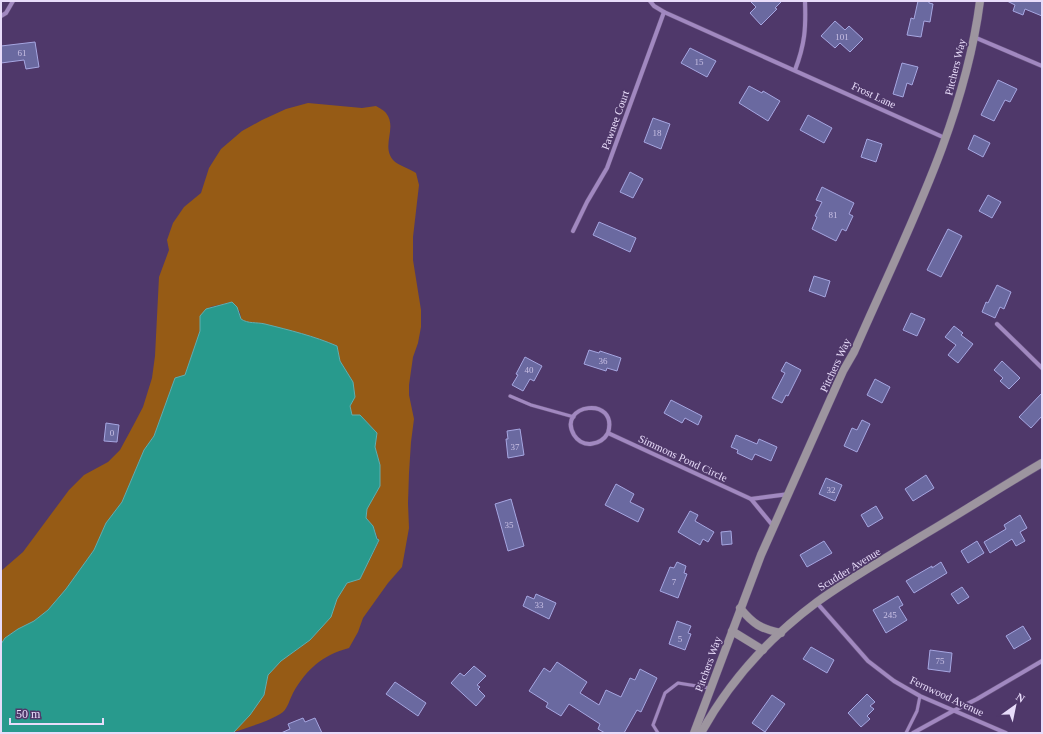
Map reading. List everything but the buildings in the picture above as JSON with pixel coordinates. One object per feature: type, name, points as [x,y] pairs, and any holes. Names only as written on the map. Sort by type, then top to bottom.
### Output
[{"type":"main road","name":"Pitchers Way","points":[[694,733],[740,608],[774,527],[913,218],[945,138],[961,91],[974,37],[980,1]]},
{"type":"main road","name":"Scudder Avenue","points":[[701,733],[732,686],[763,650],[817,603],[1042,463]]},
{"type":"main road","points":[[740,608],[760,627],[781,633]]},
{"type":"main road","points":[[732,631],[763,650]]},
{"type":"street","points":[[2,16],[9,9],[13,1]]},
{"type":"street","name":"Frost Lane","points":[[650,1],[654,6],[664,12],[945,138]]},
{"type":"street","points":[[795,70],[802,50],[806,26],[805,1]]},
{"type":"street","name":"Pawnee Court","points":[[573,231],[587,202],[607,168],[664,12]]},
{"type":"street","points":[[974,37],[1042,66]]},
{"type":"street","points":[[997,324],[1042,368]]},
{"type":"street","points":[[592,407],[599,409],[607,418],[609,425],[608,433],[599,442],[591,444],[583,443],[576,438],[572,430],[574,416],[584,408],[592,407]]},
{"type":"street","name":"Simmons Pond Circle","points":[[608,433],[751,499],[774,527]]},
{"type":"street","points":[[751,499],[790,494]]},
{"type":"street","name":"Fernwood Avenue","points":[[817,603],[868,661],[894,681],[920,696],[1006,733]]},
{"type":"street","points":[[914,733],[953,711],[977,700],[1042,661]]},
{"type":"lane","points":[[510,396],[531,405],[574,416]]},
{"type":"lane","points":[[658,733],[653,725],[665,692],[678,683],[711,689]]},
{"type":"lane","points":[[906,733],[917,711],[920,696]]},
{"type":"shaded area","points":[[308,103],[362,108],[376,106],[384,111],[389,119],[390,125],[388,143],[390,155],[394,161],[416,173],[419,185],[413,237],[413,260],[421,310],[421,327],[418,343],[413,357],[409,385],[409,395],[414,419],[409,473],[409,528],[402,567],[388,583],[363,618],[358,632],[349,648],[323,659],[309,670],[293,693],[283,712],[266,721],[234,732],[250,715],[264,695],[268,675],[281,661],[310,640],[330,617],[337,599],[347,583],[360,579],[379,541],[373,526],[366,518],[367,509],[380,486],[380,465],[375,447],[377,433],[360,415],[352,415],[350,406],[355,397],[353,382],[340,361],[337,346],[292,331],[265,324],[244,321],[241,319],[240,312],[232,302],[210,307],[201,316],[200,331],[185,375],[175,378],[154,436],[144,450],[122,502],[106,523],[94,550],[66,589],[48,610],[34,621],[5,638],[1,644],[1,571],[23,552],[69,490],[84,475],[108,462],[120,450],[143,407],[152,378],[155,356],[159,277],[169,250],[167,240],[173,223],[184,207],[201,193],[209,168],[221,149],[242,131],[262,120],[286,109]]},
{"type":"shaded area","points":[[232,302],[237,307],[241,319],[244,321],[265,324],[292,331],[337,346],[340,361],[353,382],[355,397],[350,406],[352,415],[360,415],[377,433],[375,447],[380,465],[380,486],[367,509],[366,518],[373,526],[377,539],[379,540],[360,579],[347,583],[337,599],[331,617],[310,640],[281,661],[268,675],[264,695],[250,715],[233,733],[3,733],[1,731],[1,644],[5,638],[34,621],[48,610],[66,589],[94,550],[106,523],[122,502],[144,450],[154,436],[175,378],[185,375],[200,331],[200,316],[206,309]]}]
